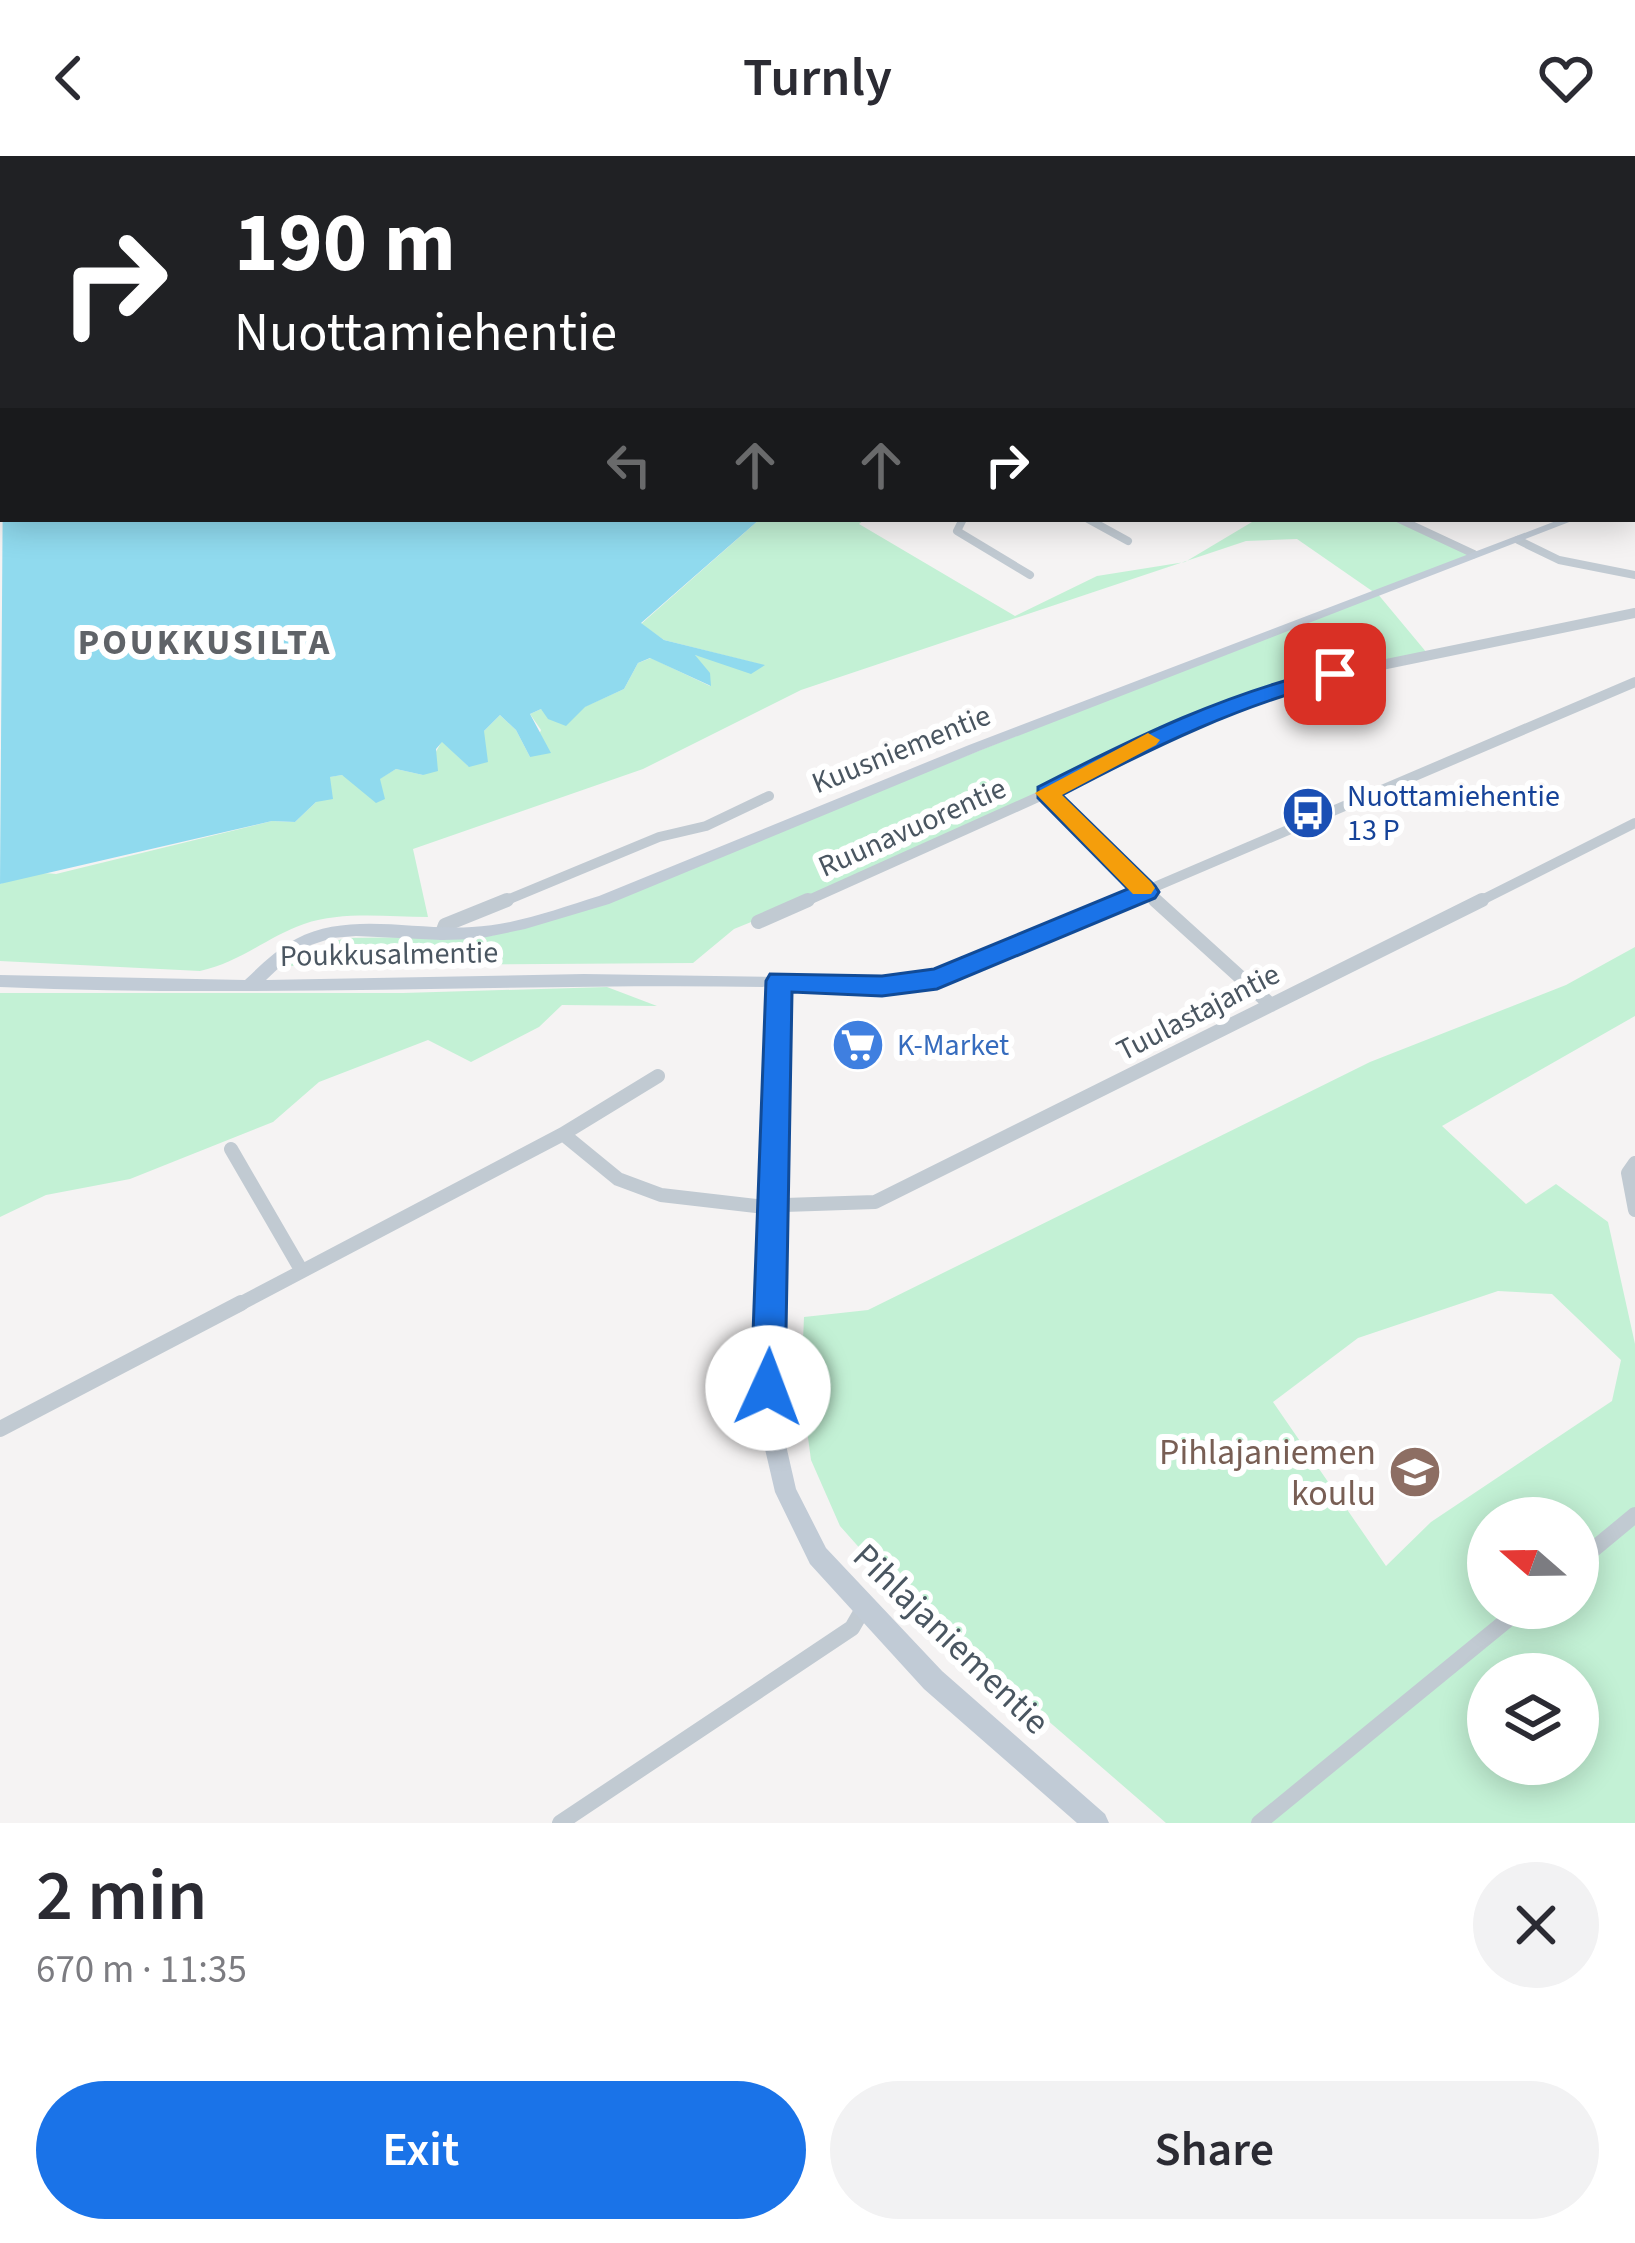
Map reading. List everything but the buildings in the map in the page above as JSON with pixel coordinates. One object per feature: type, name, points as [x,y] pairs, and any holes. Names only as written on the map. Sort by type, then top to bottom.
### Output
[{"type":"street","points":[[960,522],[957,531],[1030,575]]},
{"type":"street","points":[[1093,522],[1128,541]]},
{"type":"street","points":[[1405,522],[1474,554]]},
{"type":"street","name":"Kuusniementie","points":[[251,984],[278,956],[313,935],[340,929],[442,933],[516,925],[604,900],[974,748],[1563,522]]},
{"type":"street","points":[[1518,540],[1559,560],[1635,575]]},
{"type":"street","name":"Ruunavuorentie","points":[[758,922],[1047,793],[1163,733],[1289,684],[1635,613]]},
{"type":"street","points":[[779,981],[882,986],[937,979],[1635,682]]},
{"type":"street","points":[[1047,793],[1146,892],[1271,1005]]},
{"type":"street","points":[[442,933],[445,925],[479,910],[659,837],[706,826],[769,796]]},
{"type":"street","name":"Tuulastajantie","points":[[562,1134],[603,1170],[640,1190],[680,1199],[840,1208],[875,1202],[1635,823]]},
{"type":"street","name":"Poukkusalmentie","points":[[0,981],[367,986],[612,977],[779,981]]},
{"type":"street","name":"Pihlajaniementie","points":[[779,981],[768,1388],[775,1452],[802,1529],[818,1556],[863,1609],[933,1680],[1096,1823]]},
{"type":"street","points":[[0,1429],[562,1134],[658,1076]]},
{"type":"street","points":[[231,1149],[300,1268]]},
{"type":"street","points":[[1635,1163],[1628,1173],[1635,1210]]},
{"type":"street","points":[[1599,1545],[1635,1515]]},
{"type":"street","points":[[560,1823],[852,1628],[863,1609]]},
{"type":"street","points":[[1259,1823],[1496,1629]]},
{"type":"green space","points":[[757,522],[861,522],[1015,616],[1097,576],[1182,563],[801,690],[643,769],[413,849],[428,917],[319,920],[200,971],[0,961],[0,884],[7,881],[56,874],[272,821],[295,822],[316,802],[329,777],[342,775],[381,788],[379,779],[396,769],[423,775],[442,741],[468,766],[484,731],[500,715],[516,730],[530,757],[541,730],[530,714],[541,709],[566,725],[584,707],[624,689],[638,663],[651,658],[710,686],[695,655],[763,665],[664,640],[641,624]]},
{"type":"green space","points":[[1252,522],[1404,522],[1474,554],[1377,593],[1427,653],[1289,684],[1163,733],[868,874],[734,929],[693,963],[284,966],[285,959],[345,938],[491,936],[604,900],[1375,593],[1297,539],[1246,541],[1187,561]]},
{"type":"green space","points":[[1635,947],[1635,1016],[1442,1126],[1526,1204],[1556,1184],[1608,1222],[1635,1344],[1635,1823],[1166,1823],[895,1588],[840,1526],[811,1460],[801,1385],[804,1317],[868,1310],[1370,1062],[1566,985]],"holes":[[[1498,1291],[1552,1294],[1621,1360],[1612,1401],[1468,1497],[1599,1497],[1599,1629],[1467,1629],[1467,1498],[1431,1522],[1386,1566],[1273,1402],[1358,1338]]]},
{"type":"green space","points":[[607,987],[657,1006],[562,1005],[539,1027],[471,1062],[428,1040],[319,1082],[273,1122],[130,1179],[46,1195],[0,1217],[0,993],[403,993]]},
{"type":"water","points":[[3,522],[757,522],[641,623],[664,640],[765,665],[751,674],[695,655],[710,673],[711,686],[650,658],[638,663],[624,689],[585,707],[566,726],[548,719],[541,709],[530,714],[551,753],[530,757],[516,730],[500,715],[484,731],[488,762],[469,767],[442,742],[436,749],[438,771],[423,775],[396,769],[380,779],[385,799],[376,803],[342,775],[330,777],[333,799],[316,802],[295,822],[272,821],[0,884]]},
{"type":"slow traffic","points":[[1142,888],[1047,793],[1148,740]]},
{"type":"place","name":"Nuottamiehentie 13 P","points":[[1308,813]]},
{"type":"place","name":"K-Market","points":[[858,1045]]},
{"type":"place","name":"Pihlajaniemen koulu","points":[[1415,1472]]},
{"type":"district","name":"POUKKUSILTA","points":[[205,641]]},
{"type":"route","points":[[768,1388],[779,981],[882,986],[937,979],[1146,892],[1047,793],[1163,733],[1289,684],[1335,674]]}]
